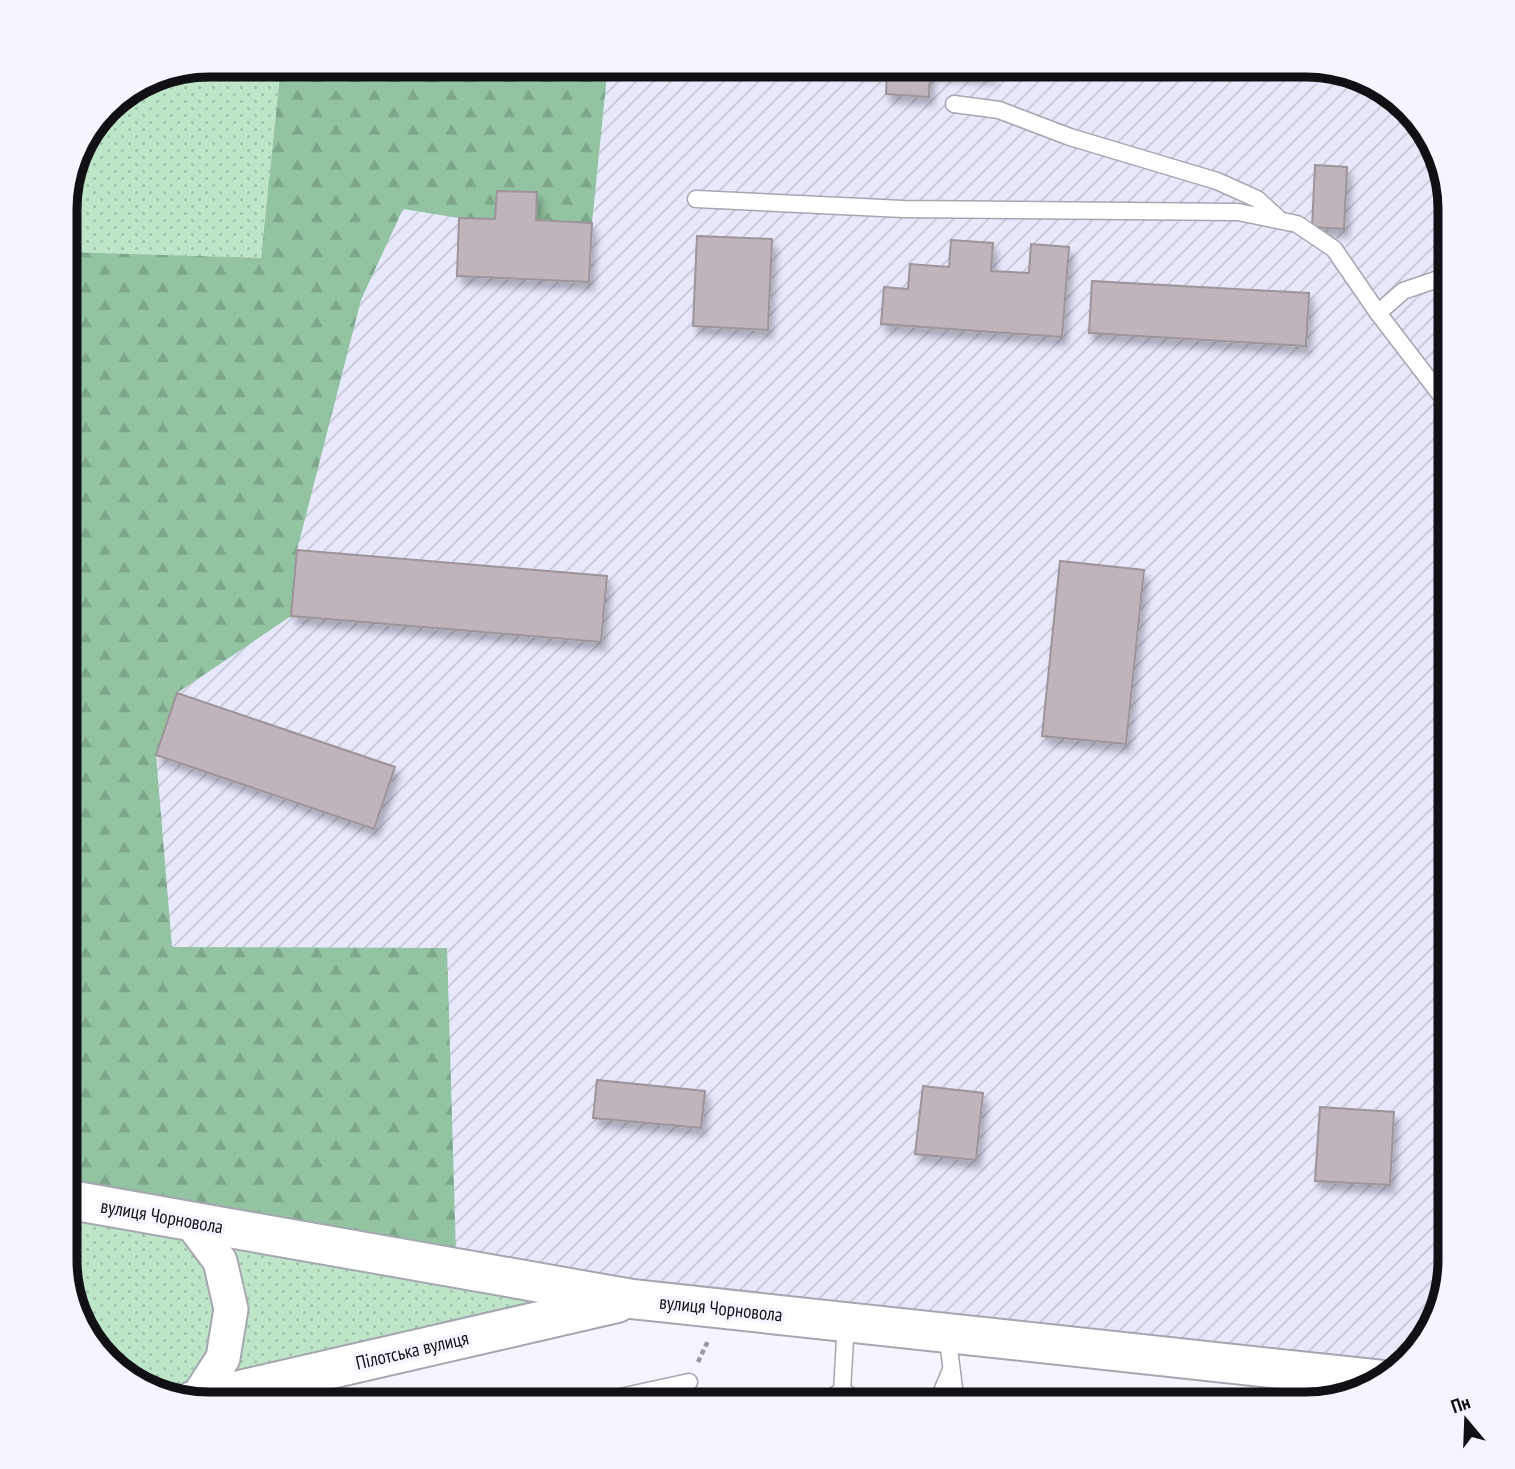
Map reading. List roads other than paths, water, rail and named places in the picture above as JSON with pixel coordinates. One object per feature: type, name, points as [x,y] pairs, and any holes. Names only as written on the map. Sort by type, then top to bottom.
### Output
[{"type":"street","name":"вулиця Чорновола","points":[[77,1201],[632,1299],[1364,1378]]},
{"type":"street","points":[[190,1221],[219,1261],[231,1309],[223,1358],[200,1392]]},
{"type":"street","name":"Пілотська вулиця","points":[[233,1392],[632,1299]]},
{"type":"lane","points":[[954,104],[999,110],[1070,137],[1217,181],[1257,199],[1282,221]]},
{"type":"lane","points":[[696,199],[903,209],[1238,212],[1297,224],[1334,248],[1378,313],[1438,391]]},
{"type":"lane","points":[[1378,313],[1403,291],[1438,279]]},
{"type":"lane","points":[[840,1392],[846,1322]]},
{"type":"lane","points":[[947,1333],[954,1392]]},
{"type":"lane","points":[[942,1392],[951,1370]]},
{"type":"lane","points":[[643,1392],[689,1382]]}]
